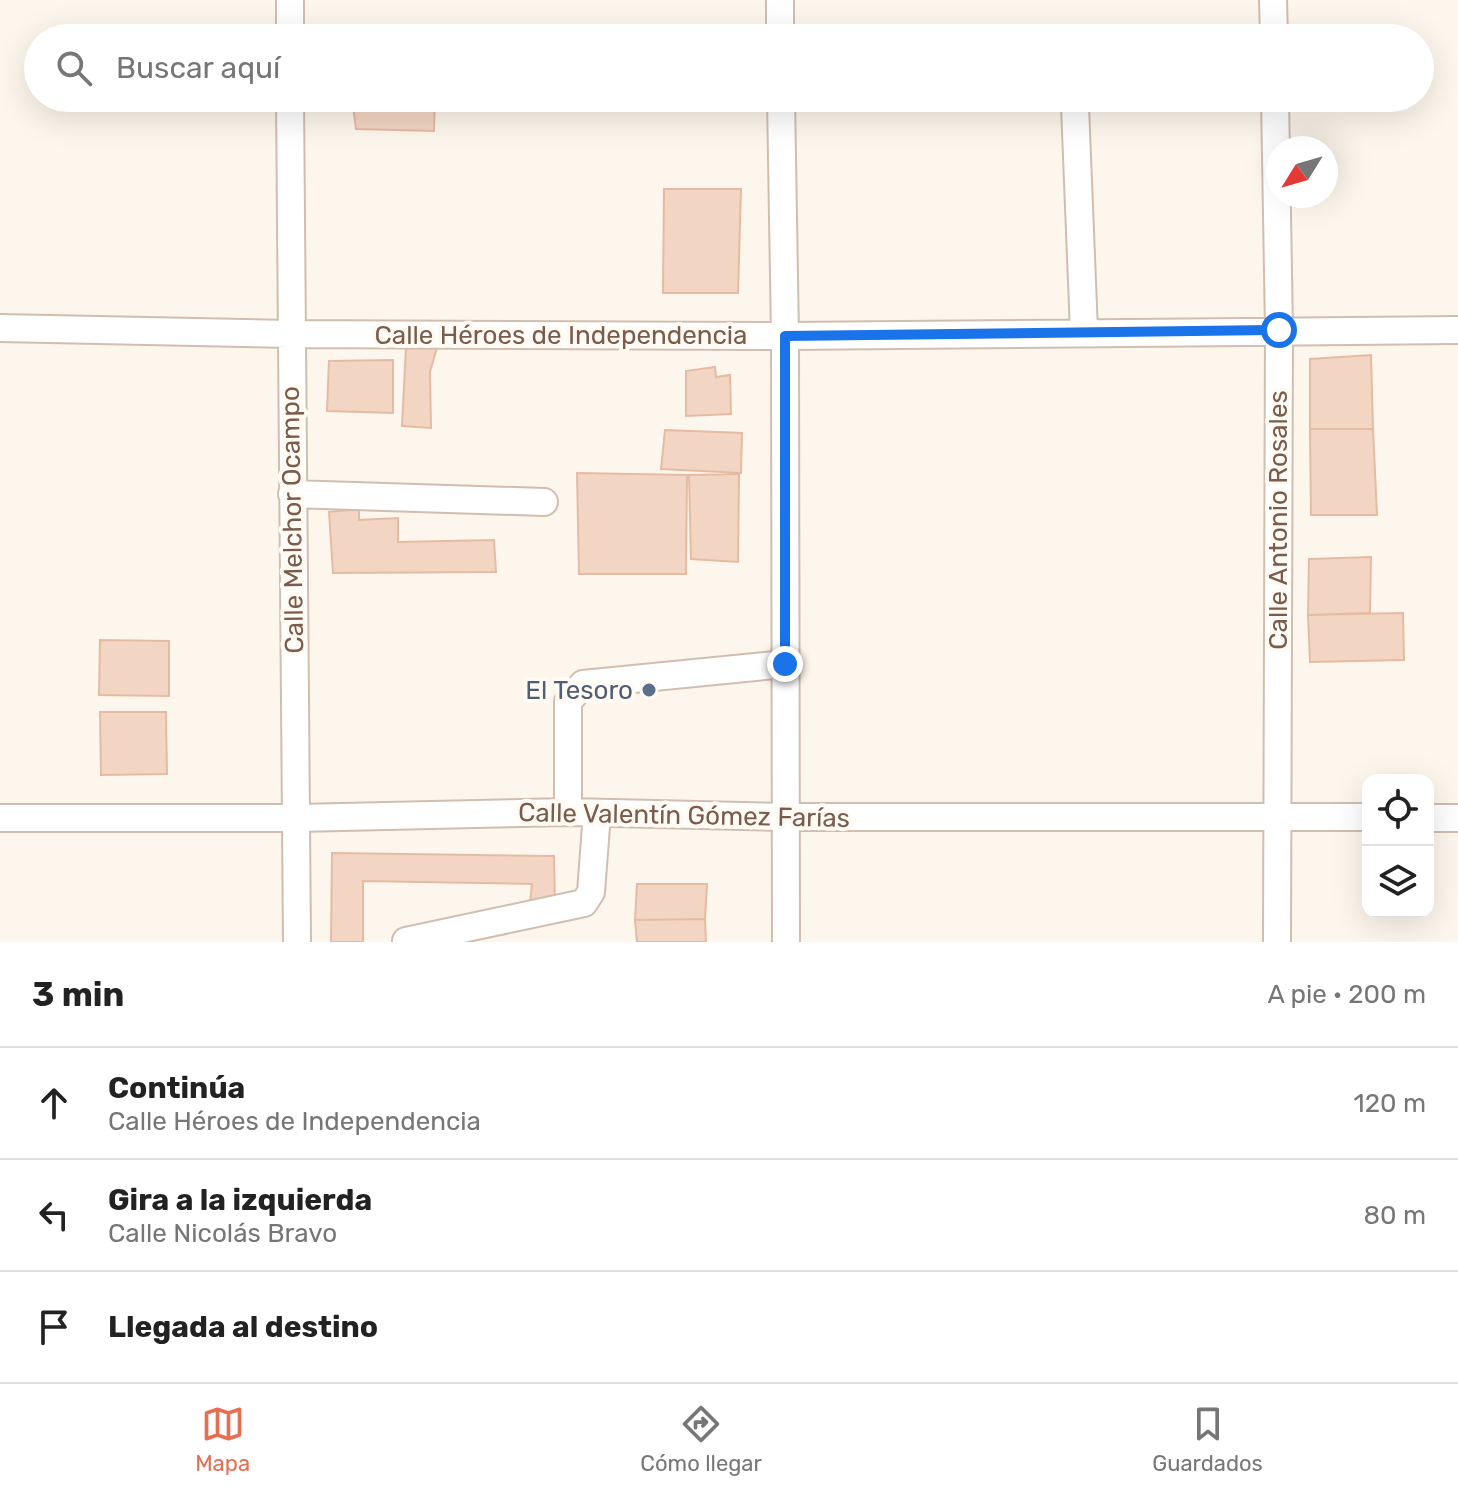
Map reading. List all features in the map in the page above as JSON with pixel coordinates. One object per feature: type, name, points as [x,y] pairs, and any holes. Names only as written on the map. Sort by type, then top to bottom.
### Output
[{"type":"street","points":[[290,0],[290,24]]},
{"type":"street","points":[[780,0],[780,24]]},
{"type":"street","points":[[1273,0],[1274,24]]},
{"type":"street","name":"Calle Melchor Ocampo","points":[[290,112],[297,942]]},
{"type":"street","points":[[781,112],[785,336],[786,942]]},
{"type":"street","points":[[1075,112],[1084,332]]},
{"type":"street","name":"Calle Antonio Rosales","points":[[1275,112],[1279,330],[1277,942]]},
{"type":"street","name":"Calle Héroes de Independencia","points":[[0,328],[290,334],[785,336],[1458,330]]},
{"type":"street","points":[[292,494],[544,502]]},
{"type":"street","points":[[568,812],[568,702],[583,684],[785,664]]},
{"type":"street","name":"Calle Valentín Gómez Farías","points":[[0,818],[297,818],[568,812],[785,817],[1362,817]]},
{"type":"street","points":[[406,941],[584,903],[591,892],[597,813]]},
{"type":"street","points":[[1434,818],[1458,818]]},
{"type":"building","points":[[354,112],[435,112],[434,131],[356,129]]},
{"type":"building","points":[[664,189],[741,189],[738,293],[663,293]]},
{"type":"building","points":[[438,344],[430,372],[431,428],[402,426],[406,347]]},
{"type":"building","points":[[1371,355],[1373,429],[1310,429],[1310,359]]},
{"type":"building","points":[[393,360],[393,413],[327,411],[329,361]]},
{"type":"building","points":[[715,367],[716,377],[730,375],[731,414],[686,416],[686,371]]},
{"type":"building","points":[[1310,429],[1373,429],[1377,515],[1311,515]]},
{"type":"building","points":[[665,430],[742,433],[741,473],[661,469]]},
{"type":"building","points":[[577,473],[687,475],[686,574],[579,574]]},
{"type":"building","points":[[739,474],[738,562],[691,559],[689,475]]},
{"type":"building","points":[[359,509],[359,520],[398,518],[398,542],[494,540],[496,572],[333,573],[329,512]]},
{"type":"building","points":[[1371,557],[1370,613],[1308,615],[1309,559]]},
{"type":"building","points":[[1403,613],[1404,660],[1310,662],[1308,615]]},
{"type":"building","points":[[100,640],[169,641],[169,696],[99,695]]},
{"type":"building","points":[[100,712],[166,712],[167,774],[101,775]]},
{"type":"building","points":[[332,853],[554,856],[555,908],[529,911],[532,884],[363,881],[363,942],[331,942]]},
{"type":"building","points":[[637,884],[707,884],[705,919],[635,920]]},
{"type":"building","points":[[705,919],[706,942],[637,942],[635,920]]},
{"type":"place","name":"El Tesoro","points":[[649,690]]},
{"type":"route","points":[[785,664],[785,336],[1279,330]]}]
